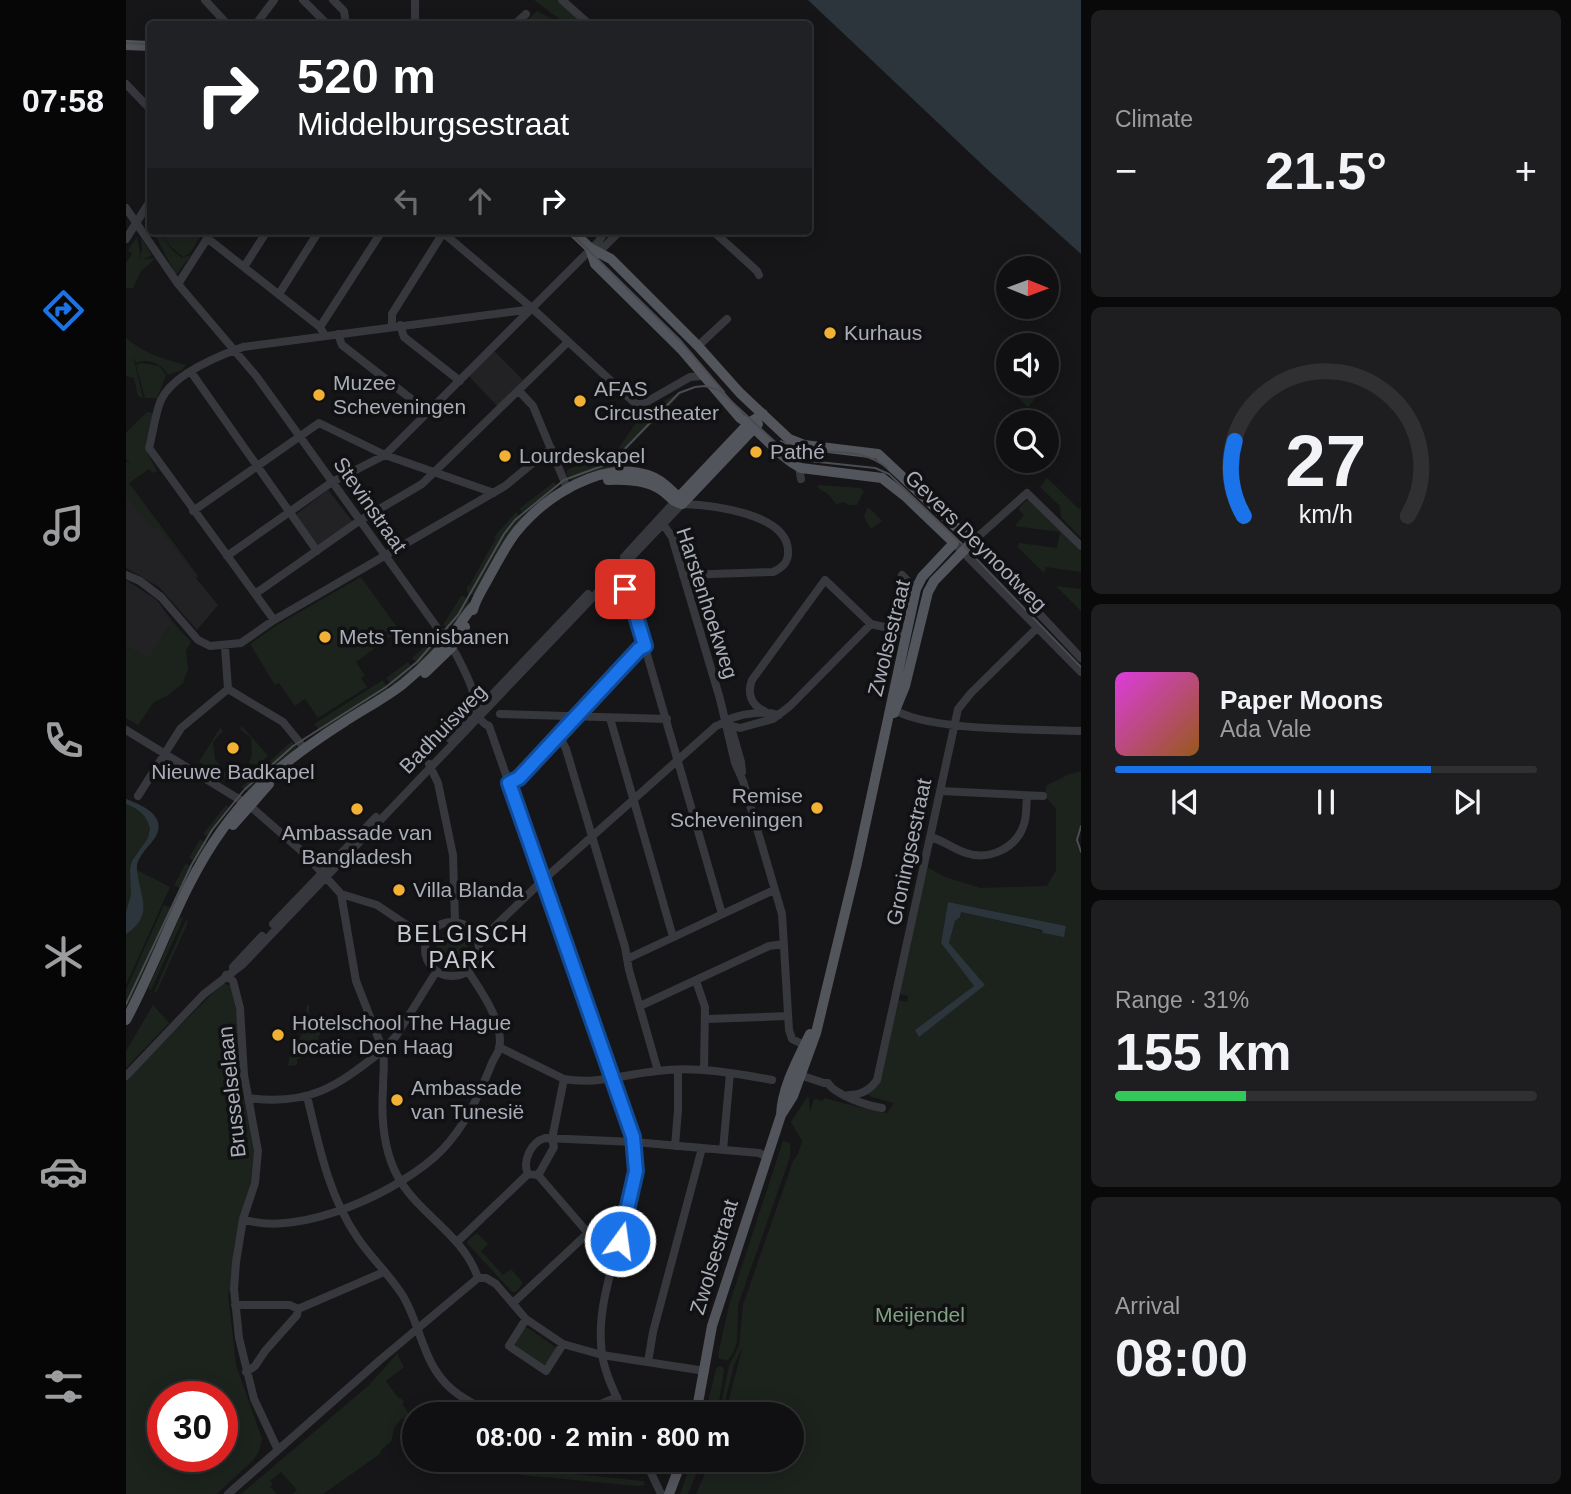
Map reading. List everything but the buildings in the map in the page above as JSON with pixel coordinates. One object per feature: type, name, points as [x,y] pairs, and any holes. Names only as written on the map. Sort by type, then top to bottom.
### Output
[{"type":"main road","points":[[126,45],[147,46]]},
{"type":"main road","name":"Gevers Deynootweg","points":[[576,235],[682,350],[740,418],[790,463],[799,467],[882,478],[908,498],[954,543]]},
{"type":"main road","name":"Gevers Deynootweg","points":[[594,253],[611,258],[783,434],[799,444],[878,454],[972,542]]},
{"type":"main road","points":[[126,1020],[168,932],[176,909],[204,857],[268,776],[400,686],[448,645],[474,606],[515,534],[546,503],[573,488],[606,480],[640,482],[659,489],[678,501],[762,414]]},
{"type":"main road","name":"Zwolsestraat","points":[[893,709],[905,685],[928,592],[934,581],[972,542]]},
{"type":"main road","name":"Zwolsestraat","points":[[699,1402],[712,1326],[766,1156],[781,1115],[793,1096],[796,1073],[819,1018],[893,709],[916,589],[922,577],[954,543]]},
{"type":"main road","points":[[669,1494],[677,1472]]},
{"type":"street","points":[[205,0],[224,21]]},
{"type":"street","points":[[303,0],[324,21]]},
{"type":"street","points":[[333,0],[344,11],[346,21]]},
{"type":"street","points":[[415,0],[415,21]]},
{"type":"street","points":[[562,0],[586,21]]},
{"type":"street","points":[[258,21],[273,1]]},
{"type":"street","points":[[518,21],[526,14]]},
{"type":"street","points":[[126,84],[147,106]]},
{"type":"street","points":[[126,239],[147,206]]},
{"type":"street","name":"Stevinstraat","points":[[126,208],[178,284],[257,377],[448,645],[471,684],[488,703]]},
{"type":"street","points":[[178,284],[209,235],[244,267],[320,327],[325,336]]},
{"type":"street","points":[[244,267],[264,235]]},
{"type":"street","points":[[279,294],[316,235]]},
{"type":"street","points":[[320,327],[379,235]]},
{"type":"street","points":[[440,235],[392,314],[404,337],[460,381]]},
{"type":"street","points":[[446,235],[533,309],[632,402],[639,405],[691,377],[703,376]]},
{"type":"street","points":[[594,253],[603,235]]},
{"type":"street","points":[[227,556],[332,482],[385,455],[533,309],[615,235]]},
{"type":"street","points":[[717,235],[759,275]]},
{"type":"street","points":[[274,620],[149,448],[162,399],[174,382],[235,350],[533,309]]},
{"type":"street","points":[[698,346],[724,322]]},
{"type":"street","points":[[338,334],[342,345],[428,412]]},
{"type":"street","points":[[255,594],[359,521],[422,484],[568,342]]},
{"type":"street","points":[[191,372],[317,551]]},
{"type":"street","points":[[519,391],[533,406],[551,448],[573,488]]},
{"type":"street","points":[[193,511],[319,423],[385,455],[494,493]]},
{"type":"street","points":[[126,575],[140,581],[161,597],[203,644],[225,646],[241,643],[274,620],[494,493],[551,448]]},
{"type":"street","points":[[799,467],[801,479]]},
{"type":"street","points":[[954,543],[972,542],[1027,494],[1081,546]]},
{"type":"street","points":[[678,501],[751,514],[765,521],[789,546],[788,559],[781,568],[773,572],[683,575]]},
{"type":"street","name":"Badhuisweg","points":[[126,1076],[325,874],[678,501]]},
{"type":"street","name":"Harstenhoekweg","points":[[661,521],[669,531],[683,575],[728,724],[735,763],[743,781],[782,914],[789,1030],[809,1043]]},
{"type":"street","name":"Gevers Deynootweg","points":[[972,542],[1081,659]]},
{"type":"street","name":"Gevers Deynootweg","points":[[954,543],[1081,672]]},
{"type":"street","points":[[612,573],[631,599],[722,914]]},
{"type":"street","points":[[902,575],[916,589]]},
{"type":"street","points":[[779,715],[764,711],[754,704],[751,697],[752,680],[825,580],[871,624],[907,632]]},
{"type":"street","points":[[728,724],[740,728],[768,722],[779,715],[871,624]]},
{"type":"street","name":"Groningsestraat","points":[[849,1096],[867,1090],[877,1080],[958,709],[1037,628]]},
{"type":"street","points":[[225,646],[228,689]]},
{"type":"street","points":[[509,783],[519,778],[573,717],[645,646]]},
{"type":"street","name":"Stevinstraat","points":[[471,684],[477,713]]},
{"type":"street","points":[[228,689],[283,722],[305,749]]},
{"type":"street","points":[[138,796],[181,728],[228,689]]},
{"type":"street","points":[[488,703],[497,706],[500,714],[667,719]]},
{"type":"street","points":[[893,709],[899,714],[954,726],[1081,731]]},
{"type":"street","points":[[478,940],[712,729],[764,711]]},
{"type":"street","points":[[477,713],[482,722],[489,726],[634,1142],[636,1171],[601,1319],[602,1355],[619,1402]]},
{"type":"street","name":"Badhuisweg","points":[[489,726],[500,714]]},
{"type":"street","points":[[610,718],[673,937]]},
{"type":"street","points":[[126,730],[246,804],[285,835],[325,874],[341,894],[356,981],[383,1050],[384,1136],[388,1156],[400,1180],[467,1253],[478,1278]]},
{"type":"street","points":[[559,735],[566,749],[658,1070]]},
{"type":"street","points":[[429,765],[438,783],[453,855],[455,922]]},
{"type":"street","points":[[940,791],[1043,796]]},
{"type":"street","points":[[930,837],[968,854],[994,854],[1010,845],[1020,834],[1025,823],[1027,796]]},
{"type":"street","points":[[627,959],[774,890]]},
{"type":"street","points":[[341,894],[377,905],[426,938]]},
{"type":"street","points":[[455,922],[464,924],[473,932],[478,940],[478,958],[468,971],[453,977],[436,972],[426,959],[424,947],[426,938],[438,925],[455,922]]},
{"type":"street","points":[[640,1006],[769,946],[784,944]]},
{"type":"street","points":[[243,1219],[278,1223],[341,1211],[427,1164],[455,1136],[468,1115],[499,1048],[495,1016],[468,971]]},
{"type":"street","points":[[248,1098],[269,1101],[307,1096],[337,1085],[383,1050],[396,1036],[436,972]]},
{"type":"street","name":"Brusselselaan","points":[[226,975],[233,981],[240,1008],[248,1098],[257,1138],[258,1162],[255,1183],[243,1219],[236,1262],[235,1306],[246,1372],[258,1409],[278,1450]]},
{"type":"street","points":[[696,981],[704,998],[706,1019],[704,1070]]},
{"type":"street","points":[[706,1019],[788,1016]]},
{"type":"street","points":[[499,1048],[564,1079],[589,1082],[658,1070],[704,1070],[772,1080]]},
{"type":"street","points":[[675,1146],[678,1070]]},
{"type":"street","points":[[723,1150],[730,1073]]},
{"type":"street","points":[[796,1073],[828,1083],[835,1090],[868,1106],[882,1108]]},
{"type":"street","points":[[457,1242],[533,1175],[554,1147],[552,1139],[564,1079]]},
{"type":"street","points":[[307,1096],[320,1157],[341,1211],[355,1235],[404,1298],[419,1328],[429,1358],[441,1378],[471,1402]]},
{"type":"street","points":[[620,1241],[588,1233],[524,1166],[540,1138],[634,1142],[766,1156]]},
{"type":"street","points":[[648,1362],[653,1332],[702,1148]]},
{"type":"street","points":[[513,1303],[588,1233]]},
{"type":"street","points":[[235,1306],[290,1305],[298,1309],[384,1272]]},
{"type":"street","points":[[228,1494],[478,1278],[486,1278],[496,1284],[526,1319],[563,1343],[602,1355],[705,1371]]},
{"type":"street","points":[[246,1372],[255,1366],[297,1315],[298,1309]]},
{"type":"street","points":[[526,1319],[509,1346],[518,1353],[546,1371],[563,1343]]},
{"type":"street","points":[[606,1402],[617,1397]]},
{"type":"street","points":[[651,1472],[661,1494]]},
{"type":"shaded area","points":[[808,0],[1081,0],[1081,254],[990,172]]},
{"type":"shaded area","points":[[492,349],[523,380],[497,406],[467,374]]},
{"type":"shaded area","points":[[126,480],[218,605],[197,630],[159,587],[126,568]]},
{"type":"shaded area","points":[[328,490],[353,522],[318,546],[295,515]]},
{"type":"shaded area","points":[[126,580],[157,600],[172,621],[149,659],[126,646]]},
{"type":"shaded area","points":[[126,799],[151,812],[158,822],[158,829],[137,864],[143,910],[136,926],[126,934],[126,912],[131,895],[130,869],[132,861],[148,838],[150,829],[145,816],[126,804]]},
{"type":"shaded area","points":[[948,902],[1066,926],[1064,937],[961,912],[955,921],[949,943],[985,985],[919,1037],[915,1030],[974,986],[941,943]]},
{"type":"green space","points":[[534,0],[558,0],[582,21],[562,21]]},
{"type":"green space","points":[[537,11],[556,21],[526,21]]},
{"type":"green space","points":[[155,235],[163,235],[175,253],[182,258],[191,255],[176,275]]},
{"type":"green space","points":[[163,235],[201,235],[190,253],[183,257]]},
{"type":"green space","points":[[137,237],[139,261],[142,250],[141,238],[152,255],[142,260],[156,258],[141,271],[133,288],[126,288],[126,263],[132,254],[128,250]]},
{"type":"green space","points":[[126,338],[154,355],[186,365],[182,370],[168,375],[162,367],[154,363],[136,363],[133,356],[143,398],[138,396],[134,378],[126,376]]},
{"type":"green space","points":[[142,363],[159,366],[166,375],[157,398],[145,398],[136,365]]},
{"type":"green space","points":[[678,393],[681,394],[620,455],[618,454],[618,449],[638,420],[644,419],[643,414]]},
{"type":"green space","points":[[1016,396],[1037,396],[1028,407]]},
{"type":"green space","points":[[147,412],[153,413],[145,448],[157,471],[153,473],[149,469],[129,483],[198,576],[194,578],[194,573],[158,528],[151,527],[126,496],[126,461],[131,465],[126,459],[126,433]]},
{"type":"green space","points":[[612,455],[618,459],[614,468],[574,480],[570,480],[567,475],[567,470]]},
{"type":"green space","points":[[1047,478],[1081,508],[1081,538],[1061,517],[1060,506],[1040,487]]},
{"type":"green space","points":[[554,482],[557,486],[523,513],[519,509]]},
{"type":"green space","points":[[820,485],[860,488],[864,491],[857,505],[844,502],[836,504],[828,494],[818,488]]},
{"type":"green space","points":[[1030,497],[1081,548],[1081,572],[1046,567],[1044,573],[1018,547],[1019,543],[1057,548],[1060,532],[1015,526],[1024,515],[1018,509]]},
{"type":"green space","points":[[869,508],[882,521],[871,529],[864,517]]},
{"type":"green space","points":[[516,512],[523,519],[475,596],[467,593],[467,586],[496,538],[494,537]]},
{"type":"green space","name":"Mets Tennisbanen","points":[[361,577],[399,630],[356,662],[365,676],[361,678],[367,687],[318,718],[305,699],[295,706],[279,683],[275,685],[250,644],[277,625]]},
{"type":"green space","points":[[1056,586],[1081,589],[1081,611]]},
{"type":"green space","points":[[461,596],[471,603],[453,632],[443,625]]},
{"type":"green space","points":[[172,621],[191,642],[186,651],[188,669],[183,683],[167,696],[154,702],[138,725],[126,718],[126,646],[149,658]]},
{"type":"green space","points":[[433,638],[437,651],[421,667],[412,658]]},
{"type":"green space","points":[[408,662],[415,672],[394,688],[386,678]]},
{"type":"green space","points":[[383,680],[389,691],[322,732],[314,724]]},
{"type":"green space","points":[[242,726],[268,756],[256,765],[249,763],[252,755],[251,738],[240,729]]},
{"type":"green space","points":[[220,728],[223,731],[213,742],[215,759],[221,766],[212,770],[199,762]]},
{"type":"green space","points":[[292,741],[298,749],[251,792],[241,787]]},
{"type":"green space","points":[[254,769],[236,781],[227,780],[217,773]]},
{"type":"green space","name":"Meijendel","points":[[1081,771],[1081,822],[1077,842],[1081,854],[1081,1494],[696,1494],[706,1472],[804,1472],[804,1402],[728,1402],[743,1346],[734,1365],[725,1402],[722,1402],[729,1366],[739,1346],[743,1305],[802,1141],[791,1122],[807,1097],[810,1112],[814,1099],[823,1101],[824,1098],[887,1113],[894,1103],[866,1093],[877,1084],[898,1000],[907,1002],[908,996],[899,994],[927,867],[945,877],[980,888],[1047,886],[1056,870],[1056,809],[1045,796],[1046,786]],"holes":[[[948,902],[1066,926],[1064,936],[961,912],[955,921],[949,943],[985,985],[915,1030],[974,986],[941,943]]]},
{"type":"green space","points":[[126,799],[151,812],[158,823],[155,837],[141,856],[137,870],[170,887],[126,985]]},
{"type":"green space","points":[[226,805],[230,808],[209,837],[203,834]]},
{"type":"green space","points":[[200,839],[209,845],[198,862],[189,858]]},
{"type":"green space","points":[[186,863],[194,870],[182,889],[174,885]]},
{"type":"green space","points":[[164,905],[174,910],[126,1013],[126,990]]},
{"type":"green space","points":[[180,917],[183,919],[151,990],[148,989]]},
{"type":"green space","points":[[186,920],[188,922],[156,993],[154,992]]},
{"type":"green space","points":[[452,933],[463,938],[468,949],[463,960],[452,965],[441,960],[436,949],[441,938]]},
{"type":"green space","points":[[223,983],[231,986],[238,1020],[240,1084],[254,1155],[251,1180],[234,1246],[231,1292],[228,1293],[236,1365],[262,1439],[254,1459],[217,1494],[126,1494],[126,1080]]},
{"type":"green space","points":[[153,1005],[169,1023],[126,1068],[126,1051]]},
{"type":"green space","points":[[307,1005],[309,1015],[322,1029],[312,1055],[297,1059],[297,1065],[288,1066],[290,1054],[304,1031]]},
{"type":"green space","points":[[783,1141],[790,1143],[790,1157],[738,1305],[737,1342],[728,1360],[719,1359],[729,1305]]},
{"type":"green space","points":[[475,1234],[488,1244],[481,1251],[503,1275],[511,1269],[523,1283],[516,1292],[512,1292],[467,1243]]},
{"type":"green space","points":[[524,1328],[555,1347],[556,1350],[547,1364],[542,1365],[516,1346],[515,1342]]},
{"type":"green space","points":[[397,1354],[404,1367],[386,1381],[404,1402],[402,1418],[394,1428],[391,1442],[380,1454],[323,1494],[293,1494],[297,1490],[281,1472],[270,1481],[273,1484],[270,1487],[277,1494],[241,1494],[368,1386]]},
{"type":"green space","points":[[723,1367],[724,1371],[719,1402],[708,1402],[716,1369]]},
{"type":"green space","points":[[510,1472],[557,1472],[643,1481],[645,1485],[637,1486]]},
{"type":"green space","points":[[688,1472],[697,1472],[688,1494],[680,1494]]},
{"type":"tram line","points":[[126,43],[147,44]]},
{"type":"tram line","points":[[573,235],[679,339],[724,392]]},
{"type":"tram line","points":[[126,1004],[192,864],[212,830],[244,790],[293,746],[386,687],[417,662],[458,615],[504,534],[515,520],[564,480],[602,466],[617,457],[679,393],[695,387],[705,386],[719,390],[787,453],[800,460],[875,468],[889,474],[961,543],[1081,667]]},
{"type":"tram line","points":[[781,441],[807,450],[863,455],[887,468]]},
{"type":"tram line","points":[[1081,826],[1077,840],[1081,852]]},
{"type":"place","name":"Kurhaus","points":[[830,333]]},
{"type":"place","name":"Muzee Scheveningen","points":[[319,395]]},
{"type":"place","name":"AFAS Circustheater","points":[[580,401]]},
{"type":"place","name":"Pathé","points":[[756,452]]},
{"type":"place","name":"Lourdeskapel","points":[[505,456]]},
{"type":"place","name":"Mets Tennisbanen","points":[[325,637]]},
{"type":"place","name":"Nieuwe Badkapel","points":[[233,748]]},
{"type":"place","name":"Remise Scheveningen","points":[[817,808]]},
{"type":"place","name":"Ambassade van Bangladesh","points":[[357,809]]},
{"type":"place","name":"Villa Blanda","points":[[399,890]]},
{"type":"place","name":"Hotelschool The Hague locatie Den Haag","points":[[278,1035]]},
{"type":"place","name":"Ambassade van Tunesië","points":[[397,1100]]},
{"type":"district","name":"BELGISCH PARK","points":[[463,947]]},
{"type":"route","points":[[620,1241],[636,1171],[633,1137],[509,783],[519,778],[573,717],[645,646],[631,599],[625,589]]}]
